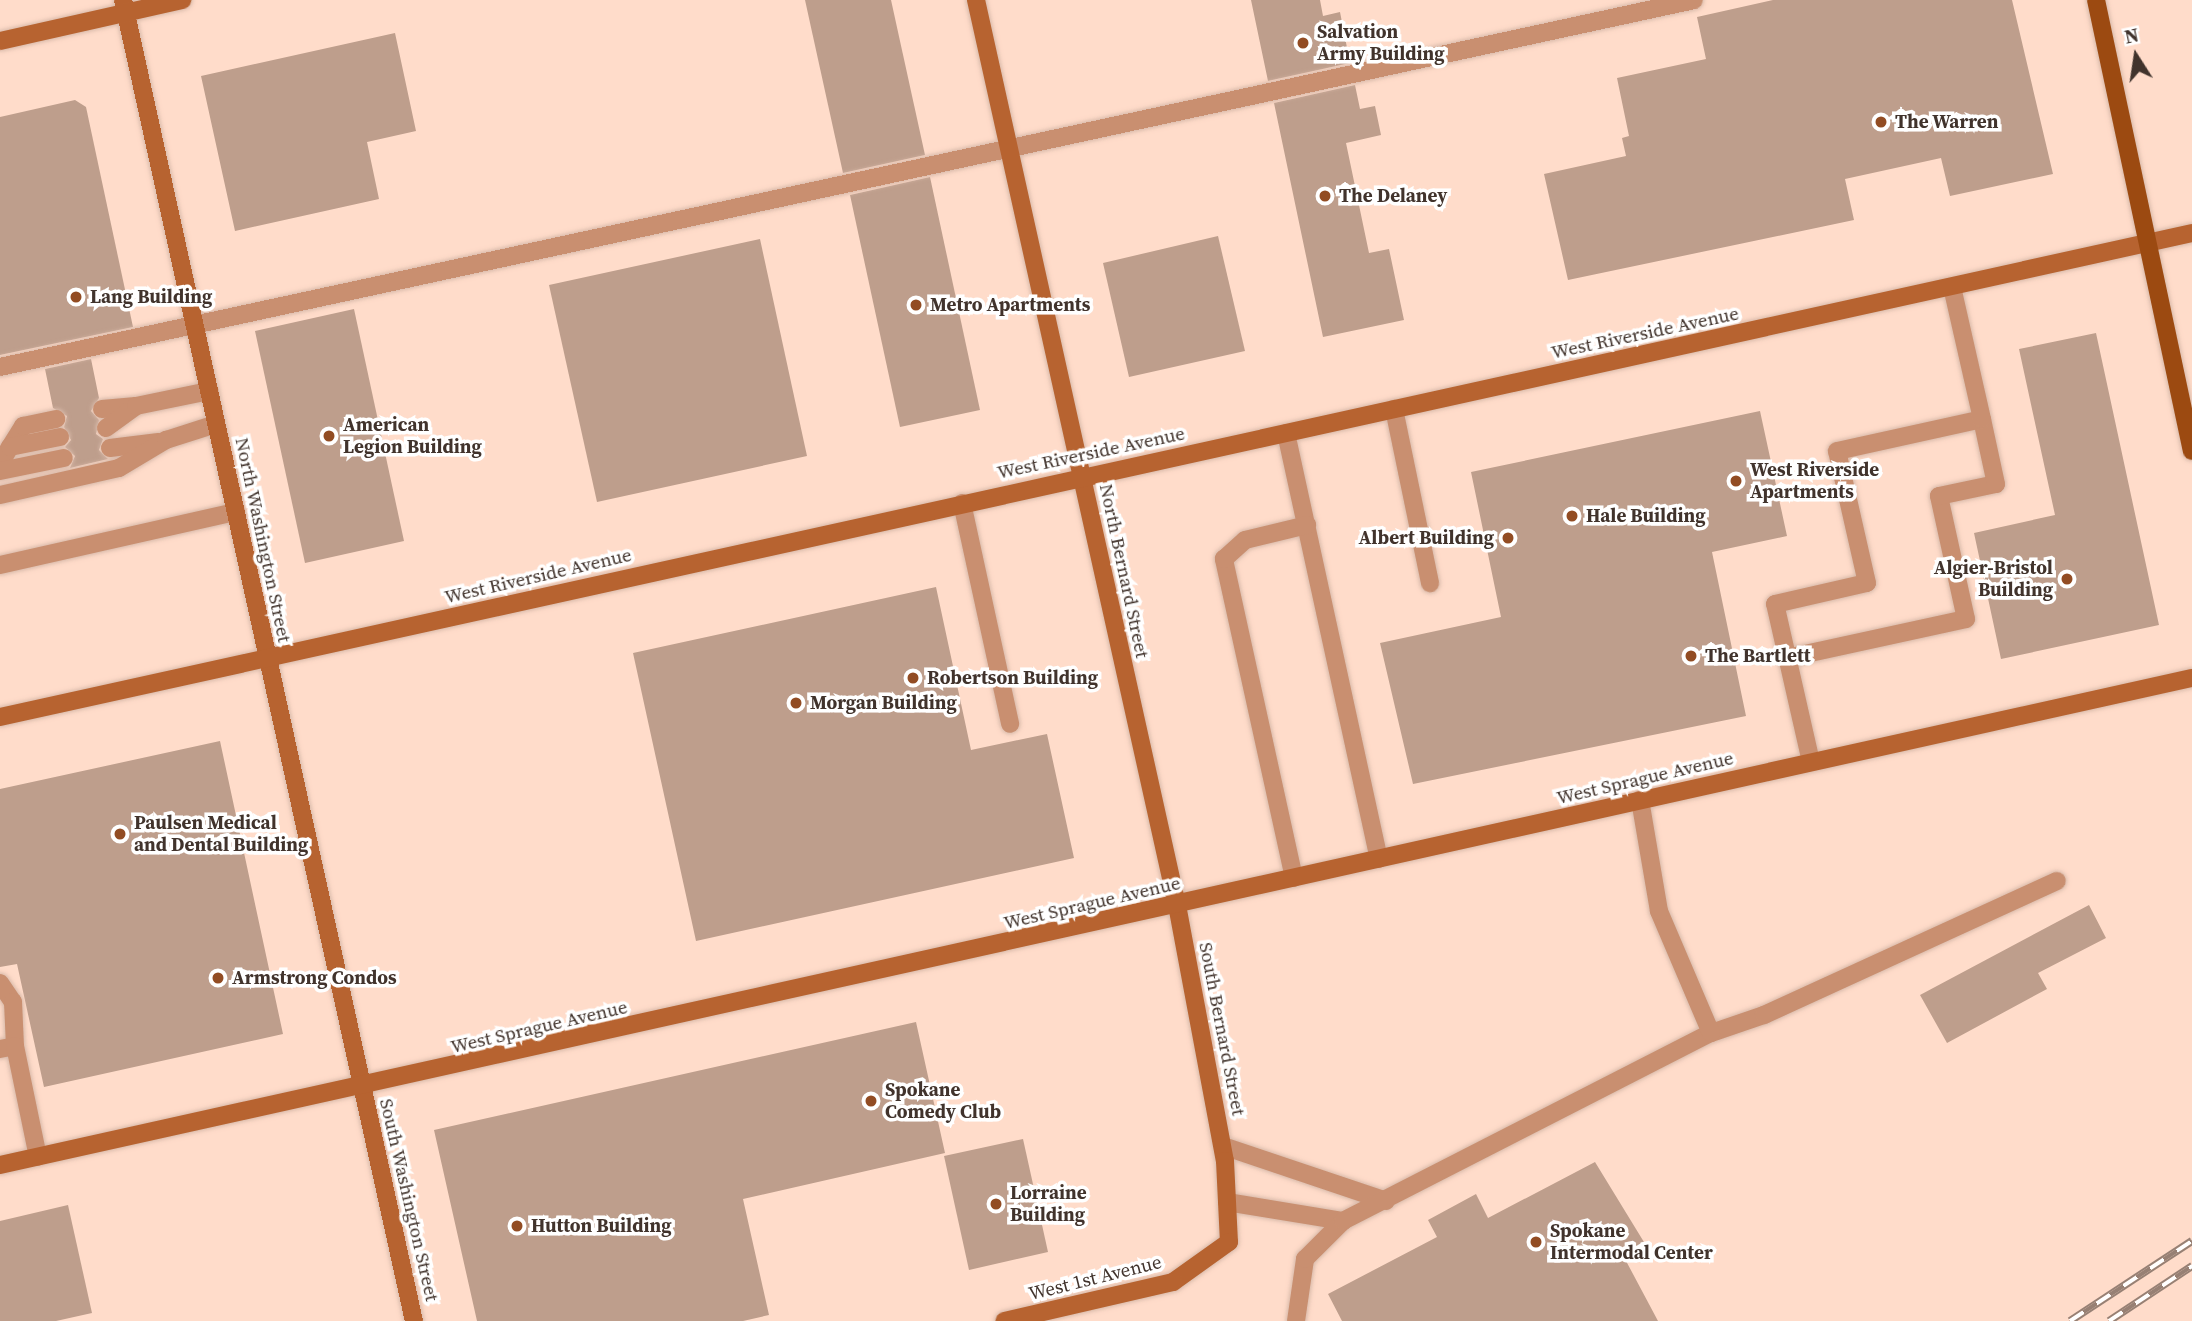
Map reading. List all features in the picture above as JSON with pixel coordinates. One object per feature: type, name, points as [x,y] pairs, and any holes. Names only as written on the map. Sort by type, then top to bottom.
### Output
[{"type":"main road","points":[[0,40],[124,6],[182,0]]},
{"type":"main road","name":"North Bernard Street","points":[[976,0],[1177,905]]},
{"type":"main road","points":[[2096,0],[2150,242],[2192,451]]},
{"type":"main road","name":"North Washington Street","points":[[124,6],[363,1088]]},
{"type":"main road","name":"West Riverside Avenue","points":[[0,717],[2192,233]]},
{"type":"main road","name":"West Sprague Avenue","points":[[0,1165],[363,1088],[2192,678]]},
{"type":"main road","name":"South Bernard Street","points":[[1177,905],[1224,1154]]},
{"type":"main road","name":"South Washington Street","points":[[363,1088],[414,1321]]},
{"type":"main road","name":"West 1st Avenue","points":[[1004,1321],[1173,1282],[1229,1242],[1224,1154]]},
{"type":"lane","points":[[0,368],[1010,152],[1694,0]]},
{"type":"lane","points":[[1787,658],[1966,619],[1939,496],[1996,484],[1952,286]]},
{"type":"lane","points":[[102,409],[136,406],[209,391]]},
{"type":"lane","points":[[106,428],[136,406]]},
{"type":"lane","points":[[1394,409],[1430,583]]},
{"type":"lane","points":[[0,464],[23,426],[56,419]]},
{"type":"lane","points":[[1811,762],[1775,604],[1867,583],[1837,451],[1982,419]]},
{"type":"lane","points":[[110,448],[161,442],[216,424]]},
{"type":"lane","points":[[1286,433],[1378,859]]},
{"type":"lane","points":[[10,447],[60,437]]},
{"type":"lane","points":[[0,495],[118,468],[161,442]]},
{"type":"lane","points":[[0,471],[64,458]]},
{"type":"lane","points":[[962,503],[1010,724]]},
{"type":"lane","points":[[0,565],[236,512]]},
{"type":"lane","points":[[1294,878],[1224,559],[1245,540],[1307,525]]},
{"type":"lane","points":[[1640,800],[1659,911],[1711,1033]]},
{"type":"lane","points":[[1297,1321],[1305,1259],[1343,1221],[1711,1033],[1763,1015],[2057,881]]},
{"type":"lane","points":[[0,984],[13,1002],[8,1047]]},
{"type":"lane","points":[[0,1017],[38,1157]]},
{"type":"lane","points":[[1224,1154],[1386,1200]]},
{"type":"lane","points":[[1227,1202],[1343,1221]]},
{"type":"building","points":[[805,0],[891,0],[925,155],[843,173]]},
{"type":"building","name":"Salvation Army Building","points":[[1251,0],[1320,0],[1323,16],[1340,12],[1350,63],[1268,81]]},
{"type":"building","name":"The Warren","points":[[1773,0],[2012,0],[2053,174],[1950,196],[1941,158],[1845,179],[1854,220],[1568,280],[1544,174],[1626,156],[1622,138],[1629,136],[1617,78],[1706,59],[1697,17]]},
{"type":"building","points":[[395,33],[416,131],[367,142],[379,199],[235,231],[201,76]]},
{"type":"building","name":"The Delaney","points":[[1355,85],[1360,109],[1375,106],[1381,135],[1346,143],[1369,253],[1389,249],[1404,320],[1323,337],[1274,103]]},
{"type":"building","points":[[75,100],[86,107],[133,327],[0,355],[0,117]]},
{"type":"building","name":"Metro Apartments","points":[[930,177],[980,410],[900,427],[850,195]]},
{"type":"building","points":[[1218,236],[1245,351],[1129,377],[1103,263]]},
{"type":"building","points":[[760,239],[807,456],[597,502],[549,285]]},
{"type":"building","name":"American Legion Building","points":[[354,309],[404,541],[305,563],[255,331]]},
{"type":"building","name":"Algier-Bristol Building","points":[[2096,333],[2159,625],[2001,659],[1974,533],[2055,515],[2019,349]]},
{"type":"building","points":[[91,359],[99,398],[91,411],[99,420],[96,434],[103,439],[99,450],[108,459],[70,468],[75,456],[65,447],[71,440],[64,427],[67,416],[53,408],[45,369]]},
{"type":"building","points":[[1760,411],[1787,536],[1712,552],[1746,716],[1413,784],[1380,643],[1501,617],[1471,472]]},
{"type":"building","points":[[936,587],[971,750],[1047,734],[1074,858],[696,941],[633,653]]},
{"type":"building","points":[[220,741],[283,1034],[44,1087],[17,964],[0,967],[0,789]]},
{"type":"building","points":[[2089,905],[2106,938],[2038,973],[2047,989],[1947,1043],[1920,995]]},
{"type":"building","points":[[916,1022],[945,1153],[743,1199],[769,1315],[743,1321],[477,1321],[434,1130]]},
{"type":"building","name":"Lorraine Building","points":[[1023,1139],[1048,1252],[969,1270],[944,1156]]},
{"type":"building","name":"Spokane Intermodal Center","points":[[1595,1162],[1647,1247],[1625,1259],[1658,1321],[1342,1321],[1328,1294],[1437,1237],[1428,1220],[1476,1194],[1488,1218]]},
{"type":"building","points":[[68,1205],[92,1313],[56,1321],[0,1321],[0,1221]]},
{"type":"railway","points":[[2070,1321],[2192,1241]]},
{"type":"railway","points":[[2109,1321],[2192,1266]]},
{"type":"place","name":"Salvation Army Building","points":[[1303,43]]},
{"type":"place","name":"The Warren","points":[[1881,122]]},
{"type":"place","name":"The Delaney","points":[[1325,196]]},
{"type":"place","name":"Lang Building","points":[[76,297]]},
{"type":"place","name":"Metro Apartments","points":[[916,305]]},
{"type":"place","name":"American Legion Building","points":[[329,436]]},
{"type":"place","name":"West Riverside Apartments","points":[[1736,481]]},
{"type":"place","name":"Hale Building","points":[[1572,516]]},
{"type":"place","name":"Albert Building","points":[[1508,538]]},
{"type":"place","name":"Algier-Bristol Building","points":[[2067,579]]},
{"type":"place","name":"The Bartlett","points":[[1691,656]]},
{"type":"place","name":"Robertson Building","points":[[913,678]]},
{"type":"place","name":"Morgan Building","points":[[796,703]]},
{"type":"place","name":"Paulsen Medical and Dental Building","points":[[120,834]]},
{"type":"place","name":"Armstrong Condos","points":[[218,978]]},
{"type":"place","name":"Spokane Comedy Club","points":[[871,1101]]},
{"type":"place","name":"Lorraine Building","points":[[996,1204]]},
{"type":"place","name":"Hutton Building","points":[[517,1226]]},
{"type":"place","name":"Spokane Intermodal Center","points":[[1536,1242]]}]
